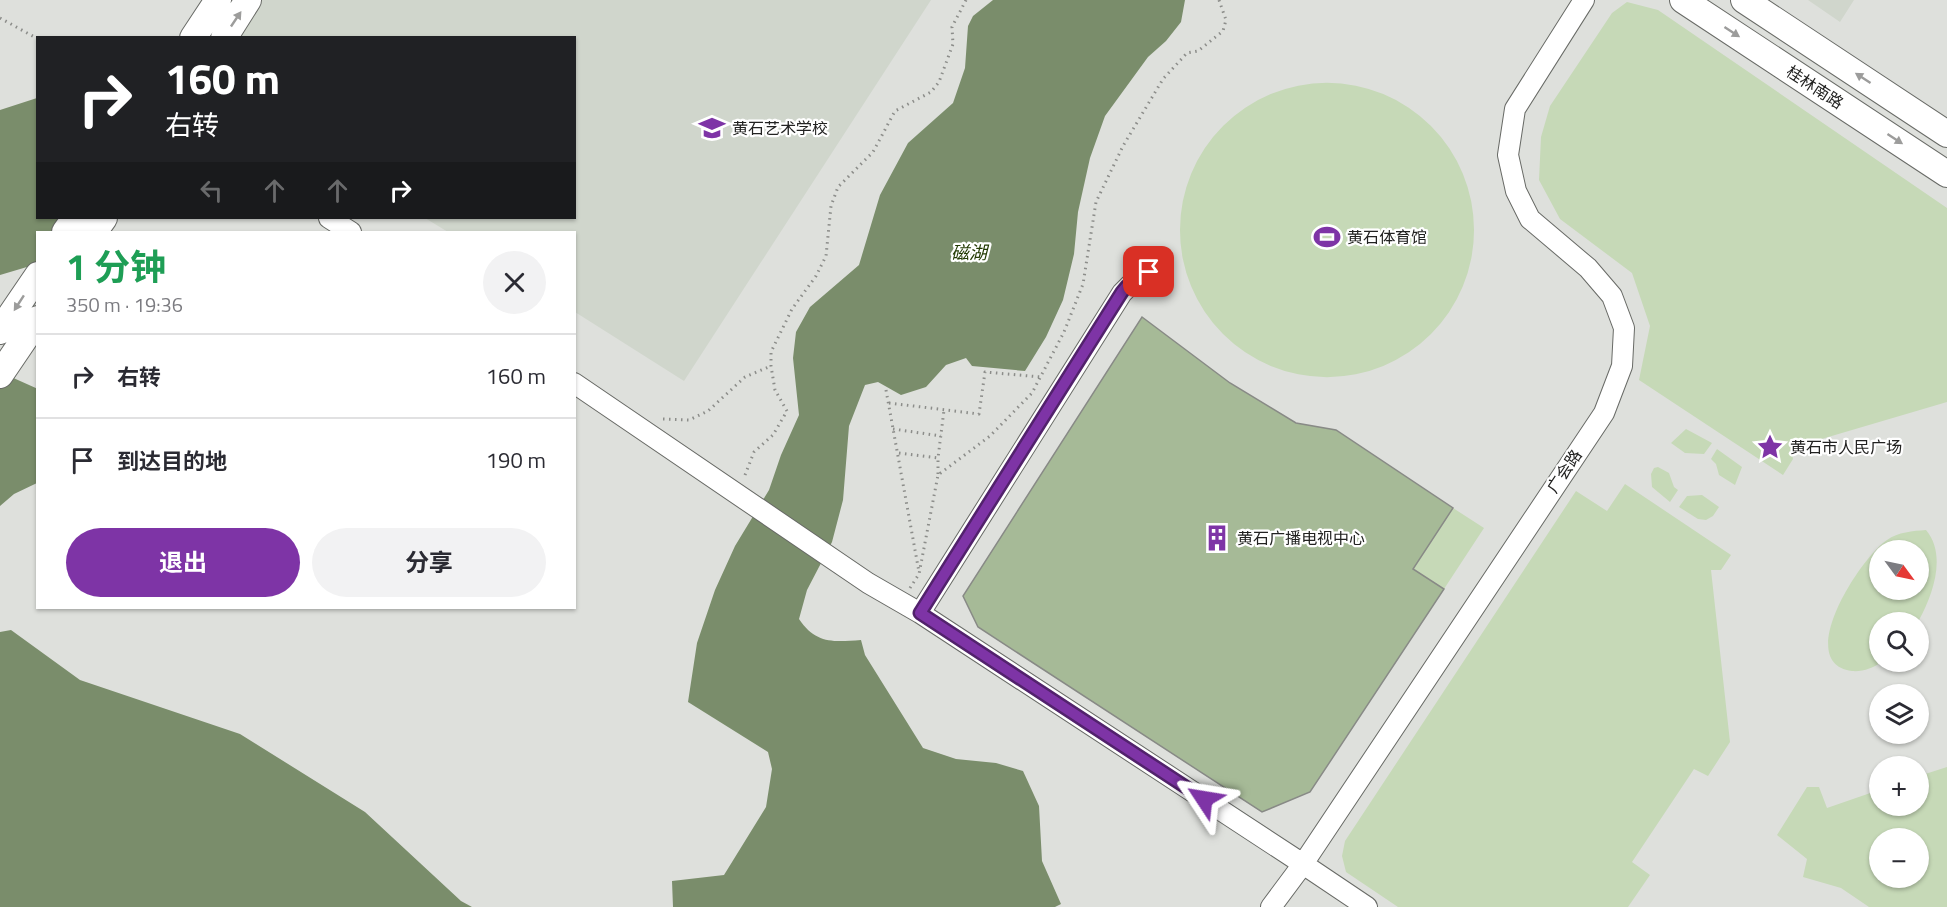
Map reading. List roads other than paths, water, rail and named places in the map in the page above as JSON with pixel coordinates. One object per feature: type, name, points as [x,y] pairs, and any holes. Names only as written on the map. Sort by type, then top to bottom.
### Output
[{"type":"main road","points":[[194,36],[218,0]]},
{"type":"main road","points":[[225,36],[249,0]]},
{"type":"main road","name":"桂林南路","points":[[1683,0],[1947,174]]},
{"type":"main road","name":"桂林南路","points":[[1751,2],[1947,134]]},
{"type":"main road","points":[[0,332],[36,277]]},
{"type":"main road","points":[[0,375],[36,322]]},
{"type":"street","name":"广会路","points":[[1271,907],[1303,864],[1604,413],[1622,366],[1624,328],[1612,296],[1588,268],[1530,219],[1516,190],[1508,155],[1515,109],[1584,0]]},
{"type":"street","points":[[331,219],[349,231]]},
{"type":"street","points":[[920,613],[1122,292],[1127,286],[1149,272]]},
{"type":"street","points":[[576,384],[868,583],[920,613],[1367,907]]},
{"type":"water","name":"磁湖","points":[[993,0],[1185,0],[1181,22],[1166,41],[1148,57],[1105,116],[1090,158],[1078,212],[1074,254],[1063,300],[1046,337],[1025,371],[972,366],[966,358],[946,365],[926,387],[901,395],[878,382],[865,385],[849,426],[843,500],[832,542],[807,590],[799,619],[812,633],[826,640],[861,640],[865,655],[923,748],[956,759],[996,763],[1023,771],[1039,806],[1042,861],[1061,904],[1055,907],[673,907],[672,881],[724,875],[766,807],[772,769],[768,752],[688,702],[697,643],[715,590],[735,546],[769,490],[781,455],[799,415],[793,358],[796,332],[810,307],[859,265],[880,195],[908,143],[953,103],[965,68],[968,26],[973,16]]},
{"type":"water","points":[[36,98],[36,219],[76,219],[66,231],[36,231],[36,264],[0,275],[0,110]]},
{"type":"water","points":[[0,372],[36,388],[36,483],[14,494],[0,506]]},
{"type":"water","points":[[11,630],[80,680],[240,734],[365,812],[461,901],[472,907],[0,907],[0,632]]},
{"type":"place","name":"黄石艺术学校","points":[[712,128]]},
{"type":"place","name":"黄石体育馆","points":[[1327,237]]},
{"type":"place","name":"黄石市人民广场","points":[[1770,447]]},
{"type":"place","name":"黄石广播电视中心","points":[[1217,538]]}]
